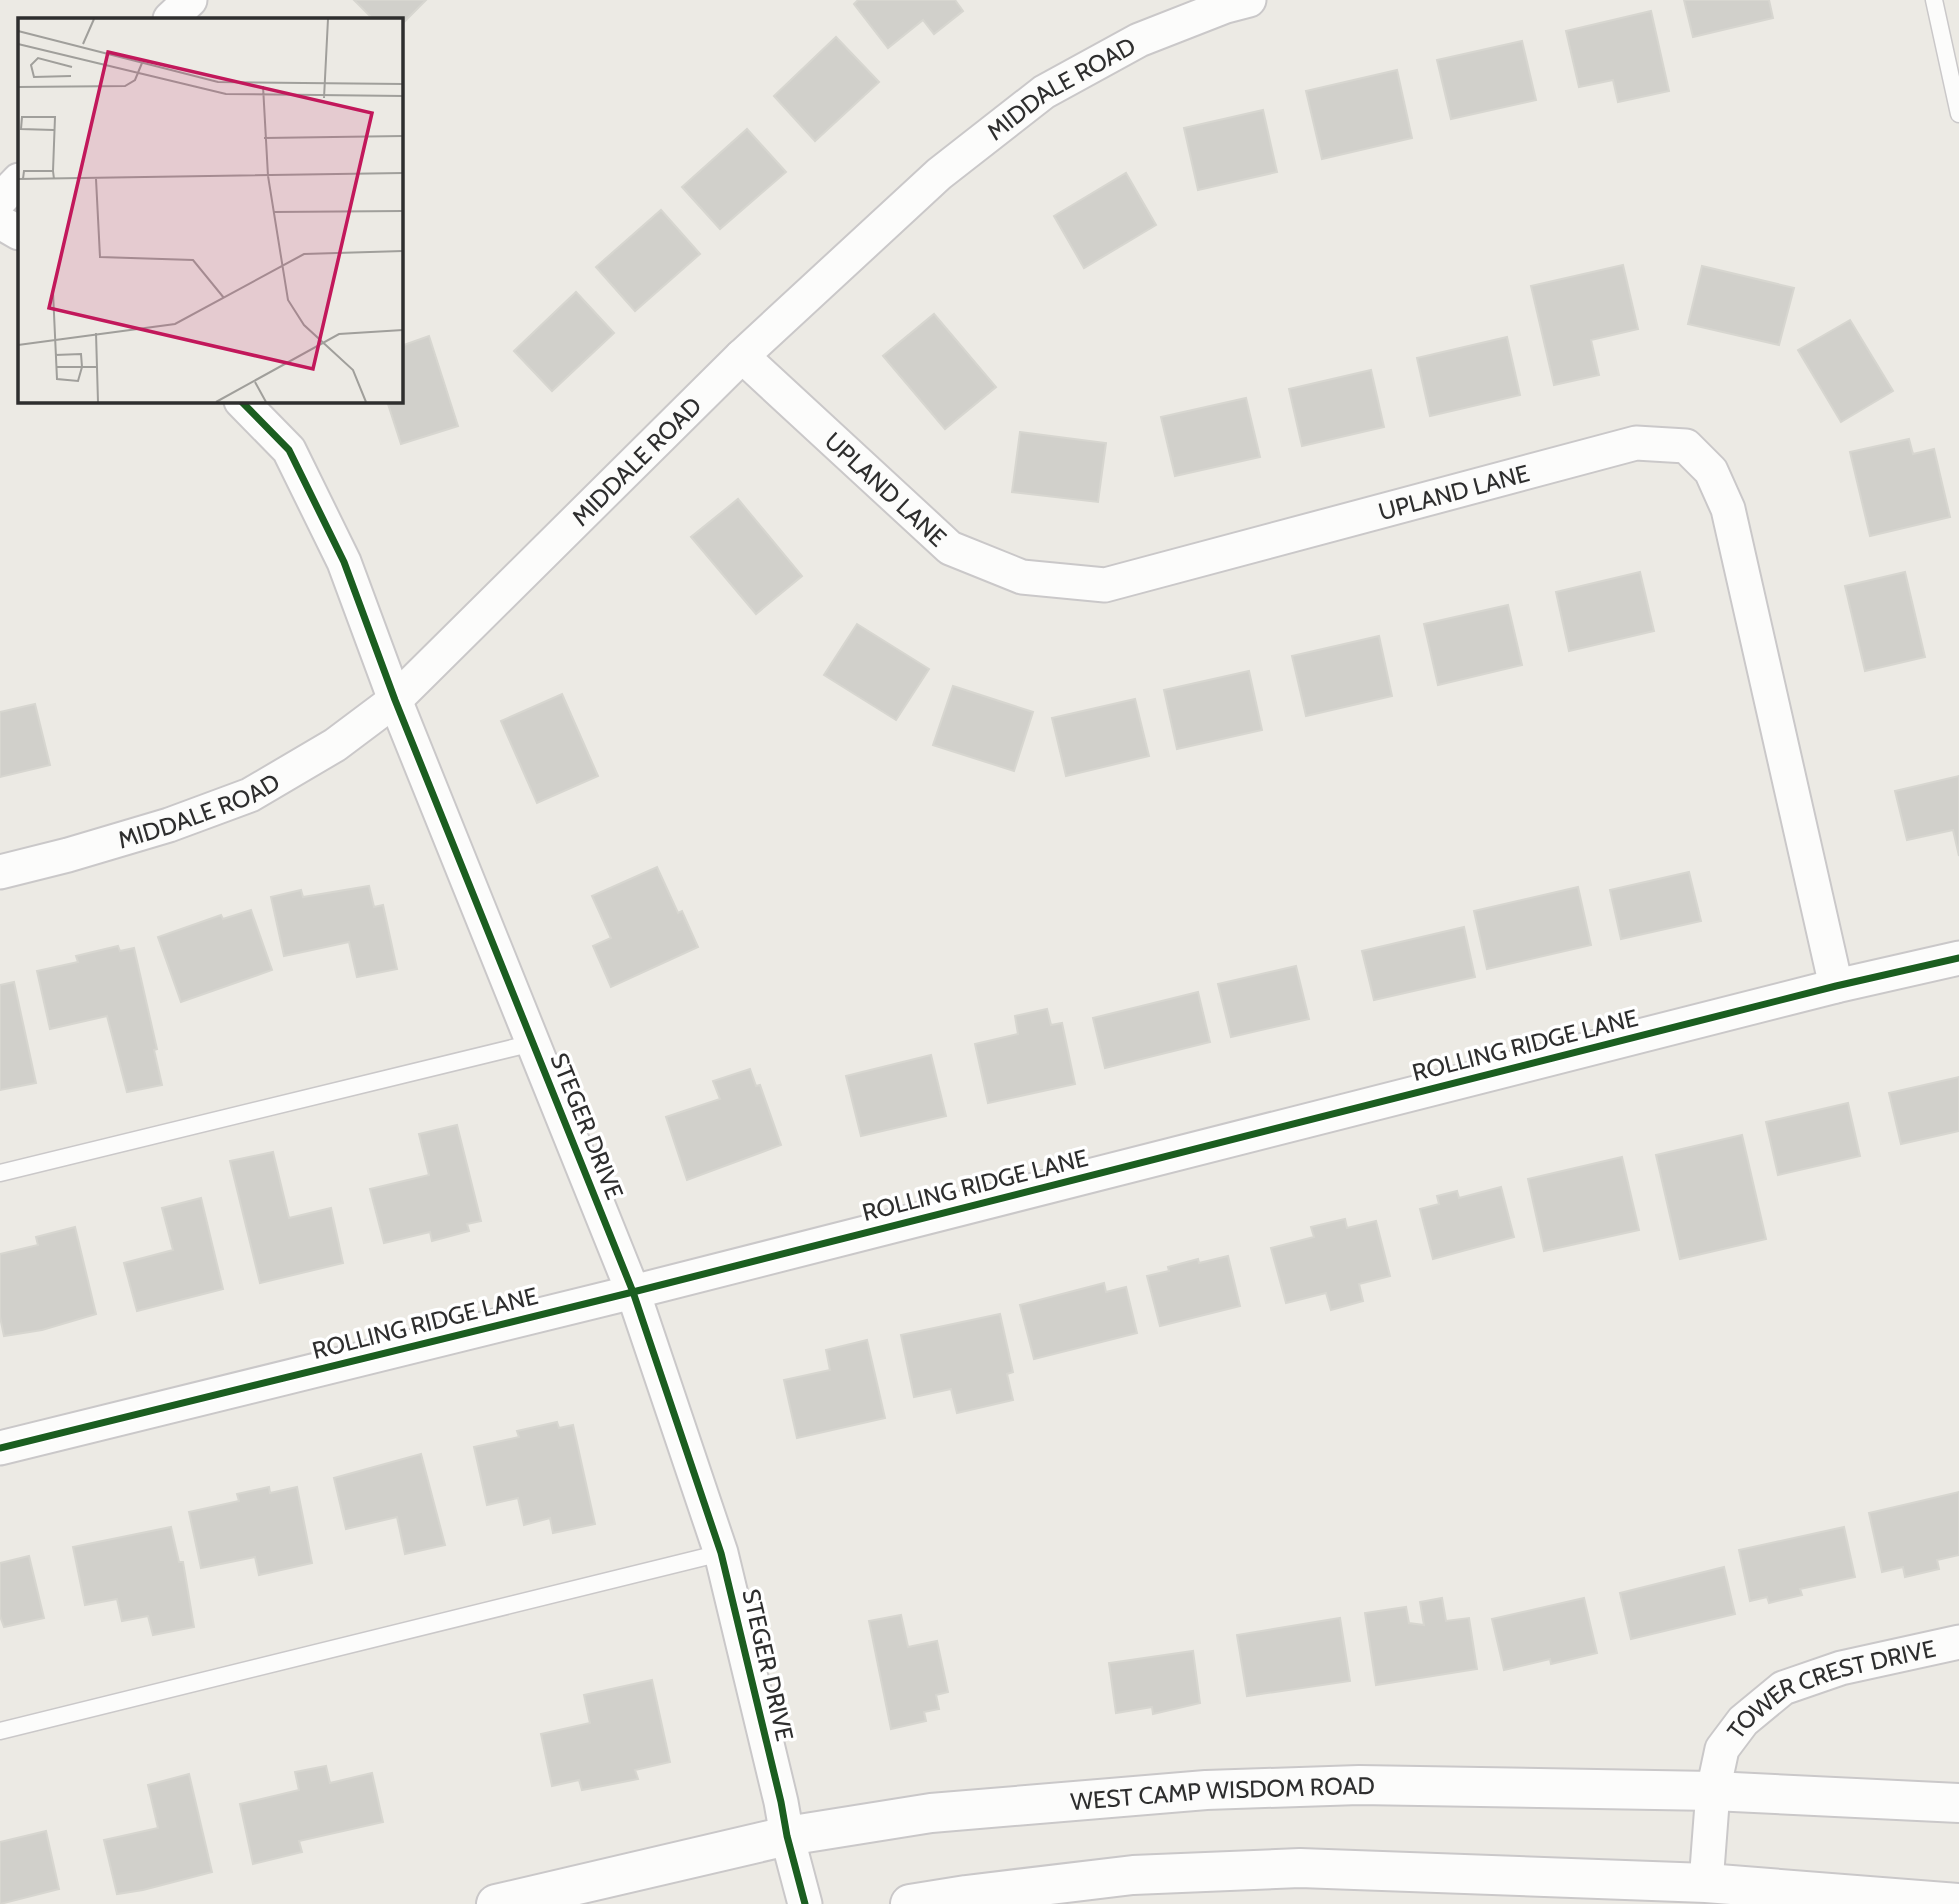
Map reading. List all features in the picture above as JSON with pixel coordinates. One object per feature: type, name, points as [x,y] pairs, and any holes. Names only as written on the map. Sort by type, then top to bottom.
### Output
[{"type":"main road","name":"WEST CAMP WISDOM ROAD","points":[[496,1904],[787,1836],[930,1813],[1206,1790],[1359,1785],[1713,1791],[1959,1803]]},
{"type":"main road","points":[[910,1904],[1133,1875],[1300,1868],[1706,1883],[1959,1903]]},
{"type":"street","points":[[171,18],[190,0]]},
{"type":"street","name":"MIDDALE ROAD","points":[[0,872],[169,825],[250,795],[335,745],[395,700],[742,356],[939,174],[1044,92],[1139,40],[1248,0]]},
{"type":"street","points":[[0,200],[18,181]]},
{"type":"street","points":[[0,222],[18,232]]},
{"type":"street","name":"UPLAND LANE","points":[[742,356],[950,548],[1022,577],[1105,584],[1636,443],[1686,446],[1711,471],[1728,509],[1836,986]]},
{"type":"street","name":"STEGER DRIVE","points":[[242,402],[289,450],[344,562],[395,700],[633,1292],[721,1553],[805,1904]]},
{"type":"street","name":"ROLLING RIDGE LANE","points":[[0,1448],[633,1292],[1836,986],[1959,958]]},
{"type":"street","name":"TOWER CREST DRIVE","points":[[1706,1883],[1713,1791],[1722,1749],[1743,1721],[1783,1688],[1841,1668],[1959,1642]]},
{"type":"lane","points":[[1934,0],[1959,114]]},
{"type":"lane","points":[[0,1173],[533,1043]]},
{"type":"lane","points":[[0,1731],[721,1553]]},
{"type":"building","points":[[354,0],[426,0],[402,24],[402,18],[372,18]]},
{"type":"building","points":[[858,0],[955,0],[963,11],[934,34],[923,20],[888,48],[854,4]]},
{"type":"building","points":[[1684,0],[1769,0],[1773,18],[1693,37]]},
{"type":"building","points":[[1651,11],[1669,91],[1618,102],[1613,80],[1579,87],[1566,31]]},
{"type":"building","points":[[836,37],[879,82],[815,141],[774,96]]},
{"type":"building","points":[[1522,41],[1536,100],[1451,119],[1437,60]]},
{"type":"building","points":[[1397,70],[1412,138],[1322,159],[1306,91]]},
{"type":"building","points":[[1263,110],[1277,172],[1198,190],[1184,128]]},
{"type":"building","points":[[747,129],[786,172],[720,229],[682,187]]},
{"type":"building","points":[[1126,173],[1156,225],[1084,268],[1054,216]]},
{"type":"building","points":[[661,210],[700,254],[635,311],[596,267]]},
{"type":"building","points":[[1623,265],[1638,329],[1591,340],[1599,375],[1554,385],[1531,286]]},
{"type":"building","points":[[1702,266],[1794,288],[1779,345],[1688,324]]},
{"type":"building","points":[[576,292],[614,333],[552,391],[514,351]]},
{"type":"building","points":[[934,314],[996,387],[945,429],[883,356]]},
{"type":"building","points":[[1850,320],[1893,391],[1841,422],[1798,350]]},
{"type":"building","points":[[429,336],[458,426],[401,444],[387,402],[402,402],[402,346]]},
{"type":"building","points":[[1507,337],[1520,395],[1430,416],[1417,358]]},
{"type":"building","points":[[1371,370],[1384,427],[1302,446],[1289,389]]},
{"type":"building","points":[[1246,398],[1260,457],[1175,476],[1161,417]]},
{"type":"building","points":[[1020,432],[1106,443],[1098,502],[1012,492]]},
{"type":"building","points":[[1909,439],[1913,454],[1934,449],[1950,517],[1870,536],[1850,452]]},
{"type":"building","points":[[738,499],[802,576],[756,614],[691,537]]},
{"type":"building","points":[[1640,572],[1654,631],[1569,651],[1556,592]]},
{"type":"building","points":[[1905,572],[1925,657],[1865,671],[1845,586]]},
{"type":"building","points":[[1508,605],[1522,665],[1438,685],[1424,624]]},
{"type":"building","points":[[857,624],[929,669],[896,720],[824,675]]},
{"type":"building","points":[[1379,636],[1392,696],[1306,716],[1292,656]]},
{"type":"building","points":[[1249,671],[1262,730],[1177,749],[1164,690]]},
{"type":"building","points":[[953,686],[1033,712],[1014,771],[933,745]]},
{"type":"building","points":[[562,694],[598,776],[537,803],[501,721]]},
{"type":"building","points":[[1135,699],[1149,756],[1066,776],[1052,718]]},
{"type":"building","points":[[35,704],[50,765],[0,777],[0,712]]},
{"type":"building","points":[[1959,776],[1959,856],[1953,830],[1907,840],[1895,791]]},
{"type":"building","points":[[657,867],[678,913],[682,911],[698,947],[611,987],[593,946],[611,938],[592,896]]},
{"type":"building","points":[[1689,872],[1701,921],[1621,939],[1610,890]]},
{"type":"building","points":[[369,886],[374,907],[383,905],[397,969],[357,977],[349,942],[284,956],[271,897],[301,890],[303,897]]},
{"type":"building","points":[[1578,887],[1591,945],[1487,969],[1474,911]]},
{"type":"building","points":[[251,910],[272,970],[181,1002],[158,937],[221,915],[223,919]]},
{"type":"building","points":[[1464,927],[1475,977],[1374,1000],[1362,951]]},
{"type":"building","points":[[118,946],[120,951],[134,948],[157,1049],[154,1050],[162,1085],[127,1092],[107,1016],[50,1029],[37,971],[78,962],[76,956]]},
{"type":"building","points":[[1296,966],[1309,1019],[1231,1037],[1218,984]]},
{"type":"building","points":[[14,982],[36,1083],[0,1090],[0,985]]},
{"type":"building","points":[[1198,992],[1210,1042],[1105,1068],[1093,1018]]},
{"type":"building","points":[[1047,1009],[1051,1025],[1062,1023],[1075,1084],[988,1103],[975,1044],[1018,1034],[1015,1016]]},
{"type":"building","points":[[931,1055],[946,1116],[861,1136],[846,1076]]},
{"type":"building","points":[[750,1069],[756,1086],[760,1085],[781,1145],[687,1180],[666,1117],[720,1099],[713,1081]]},
{"type":"building","points":[[1959,1077],[1959,1131],[1901,1144],[1889,1093]]},
{"type":"building","points":[[1848,1103],[1860,1156],[1778,1175],[1766,1122]]},
{"type":"building","points":[[457,1125],[481,1221],[467,1224],[469,1231],[432,1241],[430,1232],[384,1243],[370,1189],[429,1175],[419,1134]]},
{"type":"building","points":[[1742,1135],[1766,1239],[1680,1259],[1656,1155]]},
{"type":"building","points":[[273,1152],[289,1218],[331,1208],[343,1263],[260,1283],[230,1161]]},
{"type":"building","points":[[1622,1157],[1639,1230],[1544,1251],[1528,1179]]},
{"type":"building","points":[[1501,1187],[1514,1237],[1433,1259],[1420,1209],[1439,1204],[1437,1196],[1457,1191],[1459,1198]]},
{"type":"building","points":[[201,1198],[223,1289],[137,1311],[124,1263],[173,1250],[162,1208]]},
{"type":"building","points":[[1345,1219],[1347,1228],[1376,1221],[1390,1276],[1359,1284],[1363,1301],[1331,1310],[1326,1293],[1286,1303],[1271,1248],[1314,1237],[1311,1227]]},
{"type":"building","points":[[75,1227],[96,1314],[42,1330],[4,1336],[0,1317],[0,1254],[38,1245],[36,1237]]},
{"type":"building","points":[[1228,1256],[1240,1306],[1160,1326],[1147,1276],[1169,1271],[1168,1267],[1198,1259],[1199,1263]]},
{"type":"building","points":[[1104,1283],[1106,1292],[1126,1287],[1137,1333],[1034,1359],[1020,1305]]},
{"type":"building","points":[[1000,1314],[1013,1372],[1007,1374],[1013,1400],[957,1413],[951,1389],[914,1397],[901,1335]]},
{"type":"building","points":[[867,1340],[885,1418],[797,1438],[784,1380],[830,1370],[826,1350]]},
{"type":"building","points":[[557,1422],[559,1428],[573,1425],[595,1524],[553,1533],[550,1518],[524,1525],[518,1498],[487,1505],[474,1447],[519,1437],[517,1431]]},
{"type":"building","points":[[421,1454],[445,1545],[405,1554],[397,1517],[346,1529],[334,1478]]},
{"type":"building","points":[[269,1487],[270,1493],[297,1487],[312,1563],[259,1575],[255,1557],[201,1568],[189,1512],[239,1501],[237,1494]]},
{"type":"building","points":[[1959,1492],[1959,1555],[1937,1560],[1939,1569],[1905,1577],[1903,1567],[1882,1572],[1869,1513]]},
{"type":"building","points":[[171,1527],[179,1562],[183,1562],[194,1627],[153,1635],[148,1616],[122,1621],[117,1599],[85,1605],[73,1547]]},
{"type":"building","points":[[1844,1527],[1855,1577],[1800,1589],[1802,1595],[1769,1603],[1767,1597],[1750,1601],[1739,1550]]},
{"type":"building","points":[[29,1556],[44,1618],[4,1627],[0,1616],[0,1563]]},
{"type":"building","points":[[1724,1567],[1735,1614],[1631,1639],[1620,1593]]},
{"type":"building","points":[[1442,1598],[1446,1621],[1469,1618],[1477,1669],[1376,1685],[1365,1613],[1406,1607],[1409,1623],[1424,1625],[1420,1602]]},
{"type":"building","points":[[1584,1598],[1597,1653],[1551,1664],[1550,1659],[1504,1670],[1492,1619]]},
{"type":"building","points":[[901,1615],[908,1647],[937,1641],[948,1692],[936,1695],[939,1709],[924,1712],[926,1721],[891,1729],[869,1621]]},
{"type":"building","points":[[1340,1618],[1350,1681],[1247,1696],[1237,1635]]},
{"type":"building","points":[[1193,1651],[1200,1703],[1153,1714],[1152,1707],[1116,1713],[1109,1663]]},
{"type":"building","points":[[652,1680],[670,1762],[635,1770],[638,1779],[582,1790],[579,1780],[552,1786],[541,1734],[590,1723],[584,1695]]},
{"type":"building","points":[[326,1766],[330,1783],[372,1773],[383,1822],[299,1841],[302,1852],[253,1864],[240,1804],[299,1790],[295,1772]]},
{"type":"building","points":[[189,1774],[212,1872],[117,1894],[104,1840],[158,1828],[148,1785]]},
{"type":"building","points":[[46,1831],[59,1889],[0,1904],[0,1842]]},
{"type":"cycle path","points":[[242,402],[289,450],[344,562],[395,700],[633,1292],[721,1553],[805,1904]]},
{"type":"cycle path","points":[[0,1448],[633,1292],[1836,986],[1959,958]]}]
